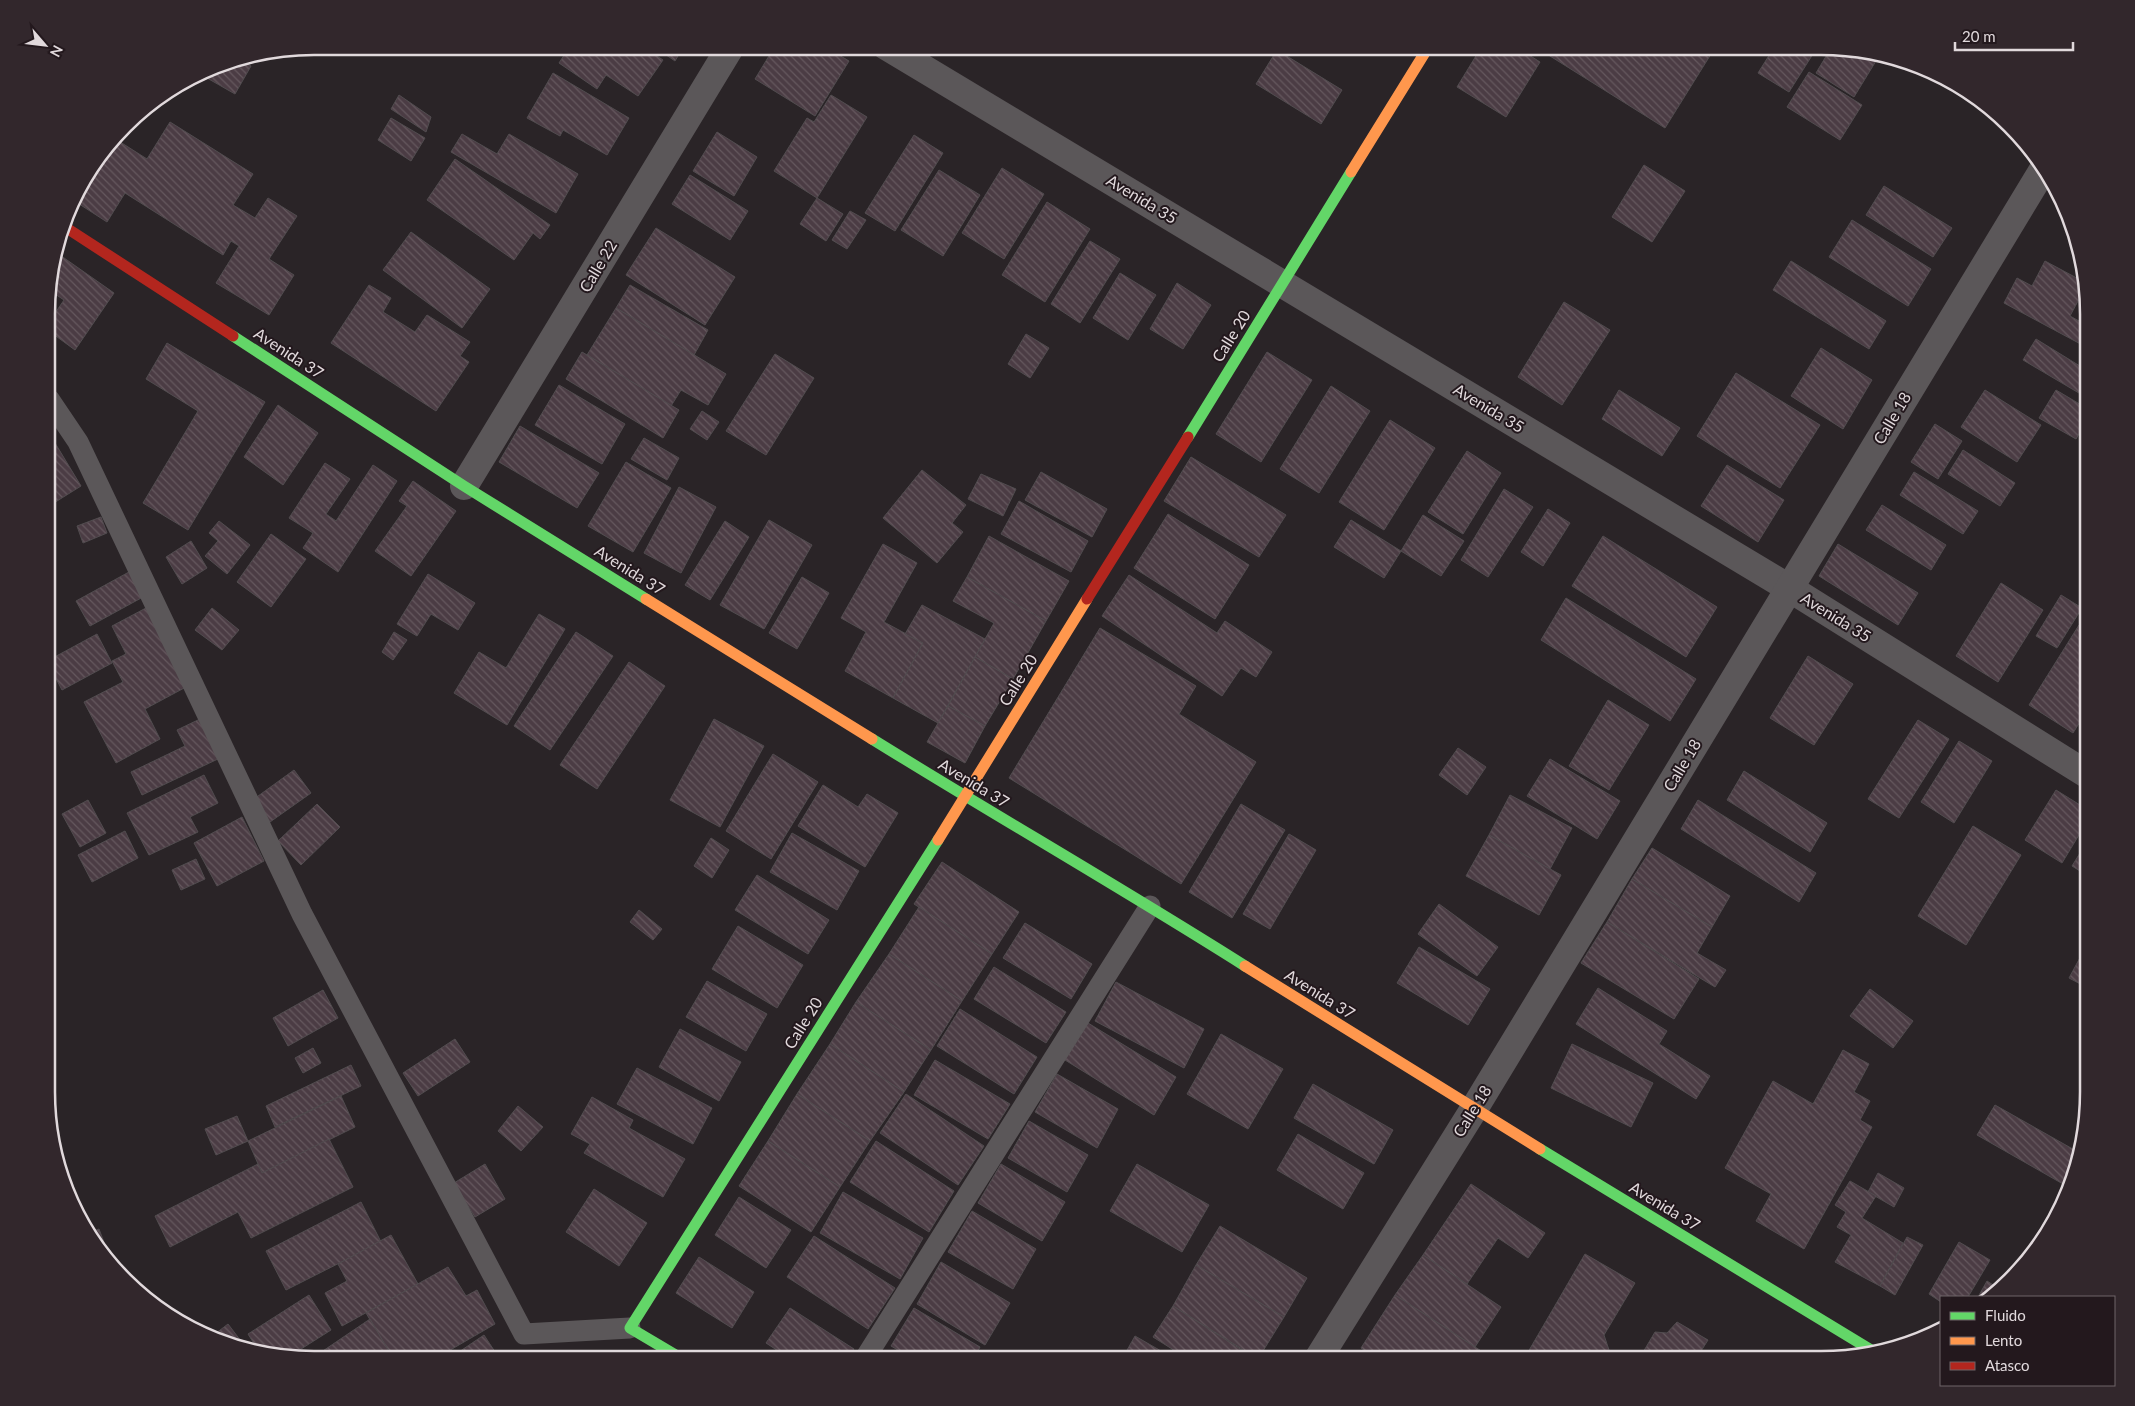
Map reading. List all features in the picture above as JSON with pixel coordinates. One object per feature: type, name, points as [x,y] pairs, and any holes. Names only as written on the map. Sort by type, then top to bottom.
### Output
[{"type":"street","name":"Calle 22","points":[[464,486],[726,55]]},
{"type":"street","name":"Avenida 35","points":[[901,55],[1789,588],[2080,770]]},
{"type":"street","name":"Calle 20","points":[[630,1328],[965,797],[1423,55]]},
{"type":"street","name":"Calle 18","points":[[1323,1351],[1474,1109],[2039,176]]},
{"type":"street","name":"Avenida 37","points":[[69,230],[464,486],[965,797],[1150,906],[1474,1109],[1866,1347]]},
{"type":"street","points":[[630,1328],[669,1351]]},
{"type":"lane","points":[[55,409],[78,442],[302,914],[524,1334],[630,1328]]},
{"type":"lane","points":[[870,1351],[1150,906]]},
{"type":"building","points":[[564,55],[656,55],[663,60],[638,96],[606,75],[597,89],[559,63]]},
{"type":"building","points":[[666,55],[679,55],[675,61]]},
{"type":"building","points":[[770,55],[839,55],[849,61],[815,116],[755,79]]},
{"type":"building","points":[[1274,55],[1285,55],[1342,90],[1321,124],[1256,84]]},
{"type":"building","points":[[1477,55],[1529,55],[1540,62],[1506,117],[1457,87]]},
{"type":"building","points":[[1548,55],[1710,55],[1665,128]]},
{"type":"building","points":[[1769,55],[1812,55],[1789,92],[1758,73]]},
{"type":"building","points":[[1827,55],[1855,57],[1876,61],[1854,97],[1816,73]]},
{"type":"building","points":[[247,64],[251,66],[235,94],[208,78]]},
{"type":"building","points":[[1809,72],[1862,105],[1840,140],[1787,107]]},
{"type":"building","points":[[553,73],[629,118],[607,155],[563,130],[560,136],[527,118]]},
{"type":"building","points":[[399,95],[431,117],[426,132],[391,109]]},
{"type":"building","points":[[831,95],[867,117],[817,198],[774,171],[807,118],[814,122]]},
{"type":"building","points":[[391,118],[425,138],[411,161],[378,140]]},
{"type":"building","points":[[170,122],[253,174],[233,205],[255,218],[268,198],[297,216],[269,259],[294,275],[269,315],[216,283],[239,246],[231,241],[223,255],[125,193],[107,222],[80,204],[99,170],[120,142],[147,159]]},
{"type":"building","points":[[717,132],[757,157],[734,196],[693,171]]},
{"type":"building","points":[[462,134],[497,154],[509,134],[578,174],[556,213],[451,152]]},
{"type":"building","points":[[914,135],[943,153],[895,231],[865,213]]},
{"type":"building","points":[[455,159],[550,225],[540,239],[533,233],[514,260],[427,200]]},
{"type":"building","points":[[1644,165],[1685,191],[1652,242],[1612,217]]},
{"type":"building","points":[[1002,168],[1044,194],[1004,259],[962,233]]},
{"type":"building","points":[[939,170],[980,195],[943,256],[901,230]]},
{"type":"building","points":[[690,175],[748,211],[730,240],[672,204]]},
{"type":"building","points":[[1884,186],[1952,228],[1933,257],[1866,215]]},
{"type":"building","points":[[817,198],[843,214],[826,241],[800,224]]},
{"type":"building","points":[[1047,202],[1090,229],[1045,302],[1002,275]]},
{"type":"building","points":[[850,211],[866,220],[847,249],[832,240]]},
{"type":"building","points":[[1852,220],[1931,269],[1908,306],[1829,257]]},
{"type":"building","points":[[656,228],[735,277],[705,325],[626,275]]},
{"type":"building","points":[[411,232],[490,289],[462,328],[383,270]]},
{"type":"building","points":[[1090,241],[1120,259],[1080,323],[1051,304]]},
{"type":"building","points":[[62,256],[114,293],[75,350],[55,335],[55,313],[64,300],[56,295]]},
{"type":"building","points":[[1791,261],[1886,321],[1869,349],[1773,290]]},
{"type":"building","points":[[2045,261],[2078,279],[2079,299],[2070,316],[2080,322],[2080,344],[2004,303],[2017,278],[2032,286]]},
{"type":"building","points":[[1120,273],[1156,295],[1128,340],[1093,318]]},
{"type":"building","points":[[1177,283],[1211,305],[1183,349],[1150,329]]},
{"type":"building","points":[[369,285],[391,298],[383,312],[415,332],[427,315],[470,342],[460,356],[469,362],[436,411],[331,343]]},
{"type":"building","points":[[630,285],[708,330],[694,355],[616,308]]},
{"type":"building","points":[[1564,302],[1610,330],[1562,405],[1518,377]]},
{"type":"building","points":[[616,308],[726,374],[708,405],[681,390],[671,406],[587,355]]},
{"type":"building","points":[[1026,334],[1049,348],[1030,378],[1008,364]]},
{"type":"building","points":[[2036,339],[2080,366],[2080,394],[2023,360]]},
{"type":"building","points":[[167,343],[265,402],[188,530],[143,503],[198,411],[146,379]]},
{"type":"building","points":[[1821,348],[1872,380],[1843,429],[1791,396]]},
{"type":"building","points":[[582,352],[679,410],[663,438],[566,379]]},
{"type":"building","points":[[1267,352],[1312,380],[1261,462],[1216,434]]},
{"type":"building","points":[[775,354],[814,378],[766,455],[726,431]]},
{"type":"building","points":[[1736,373],[1820,425],[1780,488],[1697,436]]},
{"type":"building","points":[[559,385],[625,424],[602,464],[535,425]]},
{"type":"building","points":[[1331,386],[1370,411],[1319,493],[1280,469]]},
{"type":"building","points":[[1619,390],[1680,428],[1662,456],[1602,419]]},
{"type":"building","points":[[1985,390],[2041,425],[2017,462],[1961,427]]},
{"type":"building","points":[[2056,390],[2080,404],[2080,432],[2076,439],[2039,418]]},
{"type":"building","points":[[278,405],[318,433],[283,485],[244,457]]},
{"type":"building","points":[[702,411],[719,422],[707,440],[690,429]]},
{"type":"building","points":[[1390,420],[1435,448],[1384,530],[1339,502]]},
{"type":"building","points":[[1935,424],[1962,441],[1938,479],[1911,462]]},
{"type":"building","points":[[520,426],[599,473],[577,508],[499,462]]},
{"type":"building","points":[[644,438],[679,458],[667,480],[631,459]]},
{"type":"building","points":[[55,443],[81,486],[55,502]]},
{"type":"building","points":[[1963,450],[2015,483],[2000,506],[1948,474]]},
{"type":"building","points":[[1467,451],[1501,473],[1463,534],[1428,512]]},
{"type":"building","points":[[1191,457],[1286,515],[1259,557],[1164,501]]},
{"type":"building","points":[[626,462],[671,488],[633,552],[588,526]]},
{"type":"building","points":[[325,463],[350,479],[326,514],[336,521],[373,465],[397,481],[338,572],[303,548],[313,533],[289,518]]},
{"type":"building","points":[[1727,465],[1784,500],[1758,542],[1701,506]]},
{"type":"building","points":[[922,470],[966,505],[952,523],[963,532],[937,563],[883,518]]},
{"type":"building","points":[[1041,472],[1107,509],[1092,537],[1025,500]]},
{"type":"building","points":[[1914,472],[1978,511],[1963,534],[1900,495]]},
{"type":"building","points":[[981,474],[1016,489],[1003,516],[968,499]]},
{"type":"building","points":[[413,481],[456,511],[411,576],[375,551],[407,506],[399,501]]},
{"type":"building","points":[[679,487],[716,507],[681,573],[644,553]]},
{"type":"building","points":[[1504,489],[1533,507],[1488,577],[1461,560]]},
{"type":"building","points":[[1019,501],[1088,541],[1071,572],[1001,534]]},
{"type":"building","points":[[1882,505],[1946,545],[1931,570],[1866,530]]},
{"type":"building","points":[[1548,509],[1570,523],[1543,566],[1521,552]]},
{"type":"building","points":[[1168,514],[1249,565],[1215,619],[1134,568]]},
{"type":"building","points":[[1423,515],[1464,541],[1441,576],[1401,551]]},
{"type":"building","points":[[101,517],[107,533],[83,543],[77,526]]},
{"type":"building","points":[[769,520],[812,545],[764,629],[720,605]]},
{"type":"building","points":[[1351,520],[1401,551],[1384,578],[1334,547]]},
{"type":"building","points":[[219,521],[250,545],[227,574],[205,556],[218,541],[209,533]]},
{"type":"building","points":[[725,521],[749,537],[710,600],[685,585]]},
{"type":"building","points":[[271,534],[306,559],[271,607],[237,582]]},
{"type":"building","points":[[989,536],[1069,581],[1046,621],[967,577]]},
{"type":"building","points":[[1603,536],[1717,607],[1686,657],[1572,586]]},
{"type":"building","points":[[191,541],[207,568],[182,584],[166,557]]},
{"type":"building","points":[[883,544],[917,563],[884,622],[923,643],[893,698],[845,671],[866,632],[841,618]]},
{"type":"building","points":[[1838,544],[1918,593],[1898,625],[1819,576]]},
{"type":"building","points":[[129,572],[143,597],[90,626],[76,601]]},
{"type":"building","points":[[428,574],[475,603],[458,630],[431,614],[417,636],[397,624]]},
{"type":"building","points":[[1129,575],[1217,633],[1225,621],[1272,652],[1256,677],[1241,668],[1222,696],[1102,616]]},
{"type":"building","points":[[802,577],[829,593],[797,649],[769,633]]},
{"type":"building","points":[[967,577],[1046,621],[1013,679],[975,657],[994,623],[953,601]]},
{"type":"building","points":[[2001,583],[2043,610],[1998,682],[1956,656]]},
{"type":"building","points":[[2061,595],[2080,607],[2080,611],[2057,648],[2036,636]]},
{"type":"building","points":[[1566,598],[1696,679],[1670,721],[1541,640]]},
{"type":"building","points":[[922,605],[985,639],[938,723],[893,698],[923,643],[905,634]]},
{"type":"building","points":[[146,608],[186,687],[145,709],[160,739],[116,763],[84,702],[123,682],[112,661],[126,654],[112,626]]},
{"type":"building","points":[[212,608],[239,630],[222,650],[195,630]]},
{"type":"building","points":[[539,614],[565,629],[507,725],[454,693],[479,652],[506,668]]},
{"type":"building","points":[[2080,626],[2080,722],[2073,733],[2029,705]]},
{"type":"building","points":[[1100,628],[1196,686],[1179,714],[1256,762],[1181,884],[1009,778]]},
{"type":"building","points":[[394,632],[407,640],[393,660],[382,652]]},
{"type":"building","points":[[576,632],[613,656],[550,750],[514,726]]},
{"type":"building","points":[[97,634],[112,663],[62,690],[55,677],[55,657]]},
{"type":"building","points":[[1808,656],[1853,684],[1814,745],[1770,718]]},
{"type":"building","points":[[975,657],[1013,679],[985,726],[948,706]]},
{"type":"building","points":[[629,662],[665,686],[597,789],[560,765]]},
{"type":"building","points":[[1608,700],[1649,725],[1609,790],[1569,766]]},
{"type":"building","points":[[948,706],[985,726],[965,763],[927,742]]},
{"type":"building","points":[[200,719],[220,758],[142,795],[131,772],[185,746],[177,730]]},
{"type":"building","points":[[714,719],[764,746],[720,827],[670,800]]},
{"type":"building","points":[[1918,720],[1949,739],[1899,818],[1868,799]]},
{"type":"building","points":[[1959,741],[1992,761],[1954,823],[1921,802]]},
{"type":"building","points":[[1458,748],[1486,767],[1467,795],[1439,775]]},
{"type":"building","points":[[773,754],[818,782],[771,859],[726,831]]},
{"type":"building","points":[[1550,759],[1620,801],[1597,839],[1527,796]]},
{"type":"building","points":[[294,770],[311,793],[270,822],[254,799]]},
{"type":"building","points":[[1744,771],[1827,823],[1810,852],[1727,800]]},
{"type":"building","points":[[204,775],[218,803],[190,817],[198,832],[149,855],[127,813]]},
{"type":"building","points":[[823,785],[858,807],[867,794],[898,813],[865,867],[798,826]]},
{"type":"building","points":[[2056,790],[2080,805],[2080,833],[2062,863],[2025,840]]},
{"type":"building","points":[[1510,795],[1572,828],[1550,869],[1489,835]]},
{"type":"building","points":[[88,800],[106,833],[80,847],[62,814]]},
{"type":"building","points":[[1698,800],[1816,873],[1799,902],[1681,829]]},
{"type":"building","points":[[317,804],[340,827],[301,865],[278,841]]},
{"type":"building","points":[[1241,804],[1285,830],[1232,918],[1189,892]]},
{"type":"building","points":[[242,817],[264,861],[217,886],[194,843]]},
{"type":"building","points":[[1973,826],[2021,855],[1966,945],[1918,916]]},
{"type":"building","points":[[125,831],[138,858],[92,882],[78,855]]},
{"type":"building","points":[[792,833],[859,871],[837,910],[770,872]]},
{"type":"building","points":[[1289,834],[1316,850],[1270,929],[1243,914]]},
{"type":"building","points":[[1489,835],[1561,875],[1539,915],[1466,876]]},
{"type":"building","points":[[711,838],[729,850],[712,878],[694,866]]},
{"type":"building","points":[[1652,848],[1730,896],[1712,927],[1632,879]]},
{"type":"building","points":[[2080,853],[2080,871],[2072,866]]},
{"type":"building","points":[[196,859],[205,879],[181,890],[172,870]]},
{"type":"building","points":[[942,862],[1019,912],[992,954],[914,904]]},
{"type":"building","points":[[757,875],[829,920],[808,954],[735,910]]},
{"type":"building","points":[[1632,879],[1712,927],[1697,953],[1726,970],[1715,987],[1607,922]]},
{"type":"building","points":[[1439,904],[1498,947],[1477,976],[1418,934]]},
{"type":"building","points":[[919,907],[992,954],[962,1001],[889,954]]},
{"type":"building","points":[[639,910],[662,929],[653,940],[630,922]]},
{"type":"building","points":[[1607,922],[1699,979],[1674,1019],[1581,963]]},
{"type":"building","points":[[1025,923],[1092,964],[1071,999],[1003,958]]},
{"type":"building","points":[[738,926],[803,965],[777,1008],[712,969]]},
{"type":"building","points":[[1419,947],[1490,989],[1468,1025],[1397,983]]},
{"type":"building","points":[[889,954],[962,1001],[931,1050],[856,1002]]},
{"type":"building","points":[[2080,958],[2080,984],[2069,978]]},
{"type":"building","points":[[994,967],[1066,1012],[1046,1043],[974,999]]},
{"type":"building","points":[[707,981],[767,1014],[746,1051],[686,1017]]},
{"type":"building","points":[[1116,982],[1204,1029],[1184,1068],[1095,1021]]},
{"type":"building","points":[[1598,988],[1667,1031],[1659,1044],[1710,1076],[1696,1099],[1576,1024]]},
{"type":"building","points":[[1870,989],[1913,1021],[1893,1048],[1850,1016]]},
{"type":"building","points":[[323,990],[338,1018],[288,1046],[273,1018]]},
{"type":"building","points":[[856,1002],[931,1050],[904,1092],[830,1044]]},
{"type":"building","points":[[960,1009],[1037,1057],[1014,1094],[937,1046]]},
{"type":"building","points":[[1088,1023],[1176,1077],[1154,1115],[1065,1060]]},
{"type":"building","points":[[680,1029],[741,1062],[719,1101],[659,1067]]},
{"type":"building","points":[[1221,1034],[1283,1069],[1248,1129],[1187,1094]]},
{"type":"building","points":[[455,1039],[470,1062],[418,1096],[403,1073]]},
{"type":"building","points":[[830,1044],[904,1092],[870,1141],[797,1094]]},
{"type":"building","points":[[1572,1044],[1653,1083],[1631,1127],[1551,1088]]},
{"type":"building","points":[[313,1048],[321,1063],[303,1073],[295,1058]]},
{"type":"building","points":[[1843,1050],[1869,1064],[1854,1092],[1870,1101],[1860,1120],[1872,1127],[1804,1249],[1756,1221],[1771,1194],[1725,1168],[1773,1081],[1813,1104]]},
{"type":"building","points":[[935,1060],[1010,1104],[988,1139],[914,1095]]},
{"type":"building","points":[[351,1065],[361,1086],[275,1127],[266,1106]]},
{"type":"building","points":[[637,1068],[712,1108],[693,1144],[617,1104]]},
{"type":"building","points":[[1057,1074],[1118,1109],[1097,1148],[1035,1112]]},
{"type":"building","points":[[1313,1084],[1393,1130],[1374,1164],[1294,1118]]},
{"type":"building","points":[[797,1094],[870,1141],[840,1187],[768,1141]]},
{"type":"building","points":[[906,1094],[984,1146],[958,1185],[880,1133]]},
{"type":"building","points":[[341,1096],[355,1127],[262,1173],[248,1141]]},
{"type":"building","points":[[592,1097],[633,1120],[629,1128],[685,1159],[663,1197],[584,1153],[590,1144],[571,1134]]},
{"type":"building","points":[[1995,1105],[2073,1149],[2063,1184],[1977,1135]]},
{"type":"building","points":[[518,1106],[543,1127],[521,1151],[498,1131]]},
{"type":"building","points":[[237,1116],[248,1141],[216,1155],[205,1129]]},
{"type":"building","points":[[1029,1121],[1088,1155],[1067,1192],[1008,1158]]},
{"type":"building","points":[[1298,1134],[1364,1173],[1343,1209],[1277,1170]]},
{"type":"building","points":[[329,1139],[353,1187],[251,1238],[238,1212],[170,1247],[155,1216],[258,1164],[262,1173]]},
{"type":"building","points":[[768,1141],[840,1187],[811,1232],[739,1186]]},
{"type":"building","points":[[876,1141],[954,1191],[929,1232],[850,1182]]},
{"type":"building","points":[[485,1164],[505,1199],[475,1217],[454,1183]]},
{"type":"building","points":[[1001,1164],[1065,1202],[1042,1241],[978,1203]]},
{"type":"building","points":[[1137,1164],[1209,1205],[1182,1252],[1110,1211]]},
{"type":"building","points":[[1878,1173],[1904,1188],[1894,1207],[1868,1192]]},
{"type":"building","points":[[1850,1181],[1876,1196],[1862,1218],[1903,1243],[1880,1286],[1835,1262],[1851,1235],[1837,1227],[1846,1212],[1835,1205]]},
{"type":"building","points":[[1471,1184],[1545,1233],[1528,1258],[1498,1238],[1467,1284],[1423,1255]]},
{"type":"building","points":[[594,1189],[647,1223],[619,1266],[566,1232]]},
{"type":"building","points":[[843,1192],[923,1238],[900,1279],[820,1233]]},
{"type":"building","points":[[739,1197],[791,1230],[766,1268],[715,1235]]},
{"type":"building","points":[[361,1202],[381,1242],[286,1290],[266,1251]]},
{"type":"building","points":[[972,1211],[1036,1249],[1013,1289],[948,1252]]},
{"type":"building","points":[[1220,1226],[1307,1278],[1284,1317],[1196,1265]]},
{"type":"building","points":[[99,1229],[105,1244],[99,1236],[96,1230]]},
{"type":"building","points":[[391,1235],[418,1284],[342,1326],[325,1293],[347,1281],[338,1264]]},
{"type":"building","points":[[814,1236],[895,1288],[868,1329],[787,1277]]},
{"type":"building","points":[[1907,1237],[1923,1245],[1895,1295],[1880,1286]]},
{"type":"building","points":[[1959,1242],[1990,1260],[1969,1296],[1940,1296],[1940,1301],[1929,1294]]},
{"type":"building","points":[[1585,1254],[1635,1283],[1604,1335],[1609,1351],[1529,1351]]},
{"type":"building","points":[[1423,1255],[1501,1307],[1475,1347],[1395,1295]]},
{"type":"building","points":[[699,1257],[754,1292],[732,1328],[676,1293]]},
{"type":"building","points":[[941,1262],[1010,1303],[985,1345],[917,1304]]},
{"type":"building","points":[[1196,1265],[1284,1317],[1263,1351],[1245,1351],[1173,1306]]},
{"type":"building","points":[[448,1267],[466,1296],[477,1290],[495,1324],[448,1351],[389,1351],[366,1313]]},
{"type":"building","points":[[1987,1281],[1994,1285],[1980,1296],[1979,1296]]},
{"type":"building","points":[[309,1295],[331,1330],[299,1350],[280,1349],[254,1344],[248,1334]]},
{"type":"building","points":[[1395,1295],[1482,1351],[1366,1351],[1361,1348]]},
{"type":"building","points":[[1173,1306],[1243,1351],[1175,1351],[1153,1337]]},
{"type":"building","points":[[790,1308],[854,1349],[853,1351],[778,1351],[766,1343]]},
{"type":"building","points":[[914,1308],[980,1347],[978,1351],[900,1351],[891,1346]]},
{"type":"building","points":[[370,1319],[389,1351],[323,1351]]},
{"type":"building","points":[[1677,1322],[1708,1340],[1701,1351],[1644,1351],[1655,1332],[1667,1333]]},
{"type":"building","points":[[228,1324],[240,1340],[231,1337],[218,1332]]},
{"type":"building","points":[[484,1335],[494,1351],[460,1351]]},
{"type":"building","points":[[1135,1336],[1161,1351],[1127,1351]]},
{"type":"traffic: fast","points":[[1188,437],[1351,172]]},
{"type":"traffic: fast","points":[[233,336],[464,486],[646,599]]},
{"type":"traffic: fast","points":[[872,739],[1245,966]]},
{"type":"traffic: fast","points":[[669,1351],[630,1328],[938,840]]},
{"type":"traffic: fast","points":[[1540,1149],[1866,1347]]},
{"type":"traffic: slow","points":[[1351,172],[1423,55]]},
{"type":"traffic: slow","points":[[646,599],[872,739]]},
{"type":"traffic: slow","points":[[938,840],[1087,599]]},
{"type":"traffic: slow","points":[[1245,966],[1540,1149]]},
{"type":"traffic: jam","points":[[69,230],[233,336]]},
{"type":"traffic: jam","points":[[1087,599],[1188,437]]}]
